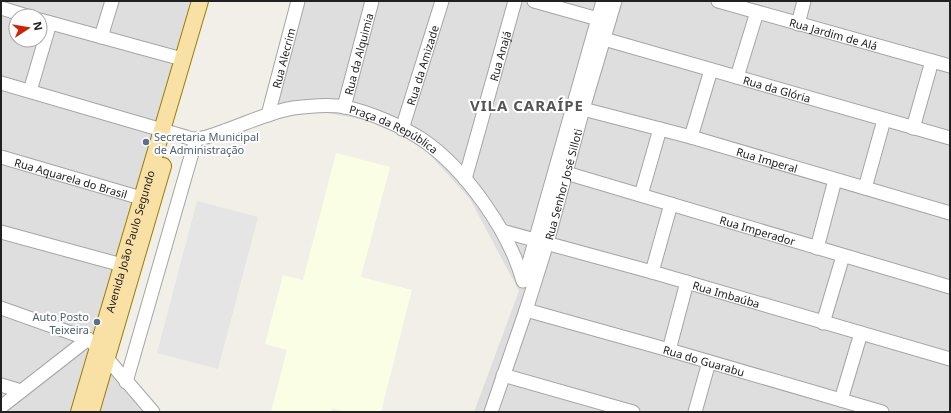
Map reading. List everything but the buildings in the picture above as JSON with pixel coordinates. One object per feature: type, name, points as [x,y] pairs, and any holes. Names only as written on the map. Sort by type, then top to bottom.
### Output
[{"type":"main road","name":"Avenida João Paulo Segundo","points":[[92,412],[98,349],[141,198],[167,131],[182,59],[200,1]]},
{"type":"main road","name":"Avenida João Paulo Segundo","points":[[79,412],[167,131],[210,1]]},
{"type":"street","points":[[101,37],[112,1]]},
{"type":"street","name":"Rua Alecrim","points":[[268,115],[298,1]]},
{"type":"street","name":"Rua da Alquimia","points":[[344,107],[372,1]]},
{"type":"street","name":"Rua da Amizade","points":[[402,129],[442,1]]},
{"type":"street","name":"Rua Anajá","points":[[465,179],[515,1]]},
{"type":"street","points":[[534,1],[598,19]]},
{"type":"street","name":"Rua Senhor José Silloti","points":[[491,412],[527,304],[541,241],[603,1]]},
{"type":"street","name":"Rua Senhor José Silloti","points":[[523,281],[541,241],[566,173],[615,1]]},
{"type":"street","name":"Rua Jardim de Alá","points":[[718,1],[950,66]]},
{"type":"street","points":[[798,24],[804,1]]},
{"type":"street","points":[[737,77],[757,12]]},
{"type":"street","points":[[48,23],[182,59]]},
{"type":"street","name":"Rua da Glória","points":[[604,39],[950,138]]},
{"type":"street","points":[[30,92],[39,48]]},
{"type":"street","points":[[913,128],[932,61]]},
{"type":"street","points":[[691,137],[711,70]]},
{"type":"street","name":"Praça da República","points":[[1,84],[196,139],[213,135],[292,108],[311,106],[344,107],[372,116],[423,140],[465,179],[484,203],[502,231],[519,265],[523,281]]},
{"type":"street","name":"Rua Imperal","points":[[583,109],[691,137],[950,214]]},
{"type":"street","points":[[865,188],[884,120]]},
{"type":"street","points":[[641,195],[660,129]]},
{"type":"street","points":[[126,382],[196,139]]},
{"type":"street","name":"Rua Aquarela do Brasil","points":[[1,157],[141,198]]},
{"type":"street","name":"Rua Imperador","points":[[566,173],[950,287]]},
{"type":"street","points":[[817,248],[836,180]]},
{"type":"street","points":[[652,272],[671,204]]},
{"type":"street","name":"Rua Imbaúba","points":[[502,231],[652,272],[950,359]]},
{"type":"street","points":[[1,232],[122,265]]},
{"type":"street","points":[[823,323],[842,256]]},
{"type":"street","points":[[523,281],[527,304]]},
{"type":"street","points":[[669,350],[687,282]]},
{"type":"street","name":"Rua do Guarabu","points":[[527,304],[669,350],[879,412]]},
{"type":"street","points":[[1,308],[98,349],[153,412]]},
{"type":"street","points":[[841,400],[861,332]]},
{"type":"street","points":[[6,406],[21,391],[98,349]]},
{"type":"street","points":[[695,412],[709,362]]},
{"type":"street","points":[[504,375],[633,412]]},
{"type":"street","points":[[1,385],[21,391]]},
{"type":"shaded area","points":[[1,1],[206,1],[103,354],[158,412],[1,412]]},
{"type":"shaded area","points":[[294,1],[950,1],[950,412],[474,412],[519,291],[470,199],[422,146],[377,122],[266,102]]},
{"type":"shaded area","points":[[336,153],[390,167],[361,277],[412,290],[381,412],[346,412],[332,408],[331,412],[271,412],[287,350],[265,344],[283,275],[303,280]]},
{"type":"shaded area","points":[[197,201],[258,217],[218,369],[157,353]]},
{"type":"place","name":"Secretaria Municipal de Administração","points":[[146,142]]},
{"type":"place","name":"Auto Posto Teixeira","points":[[97,322]]},
{"type":"district","name":"VILA CARAÍPE","points":[[527,105]]}]
